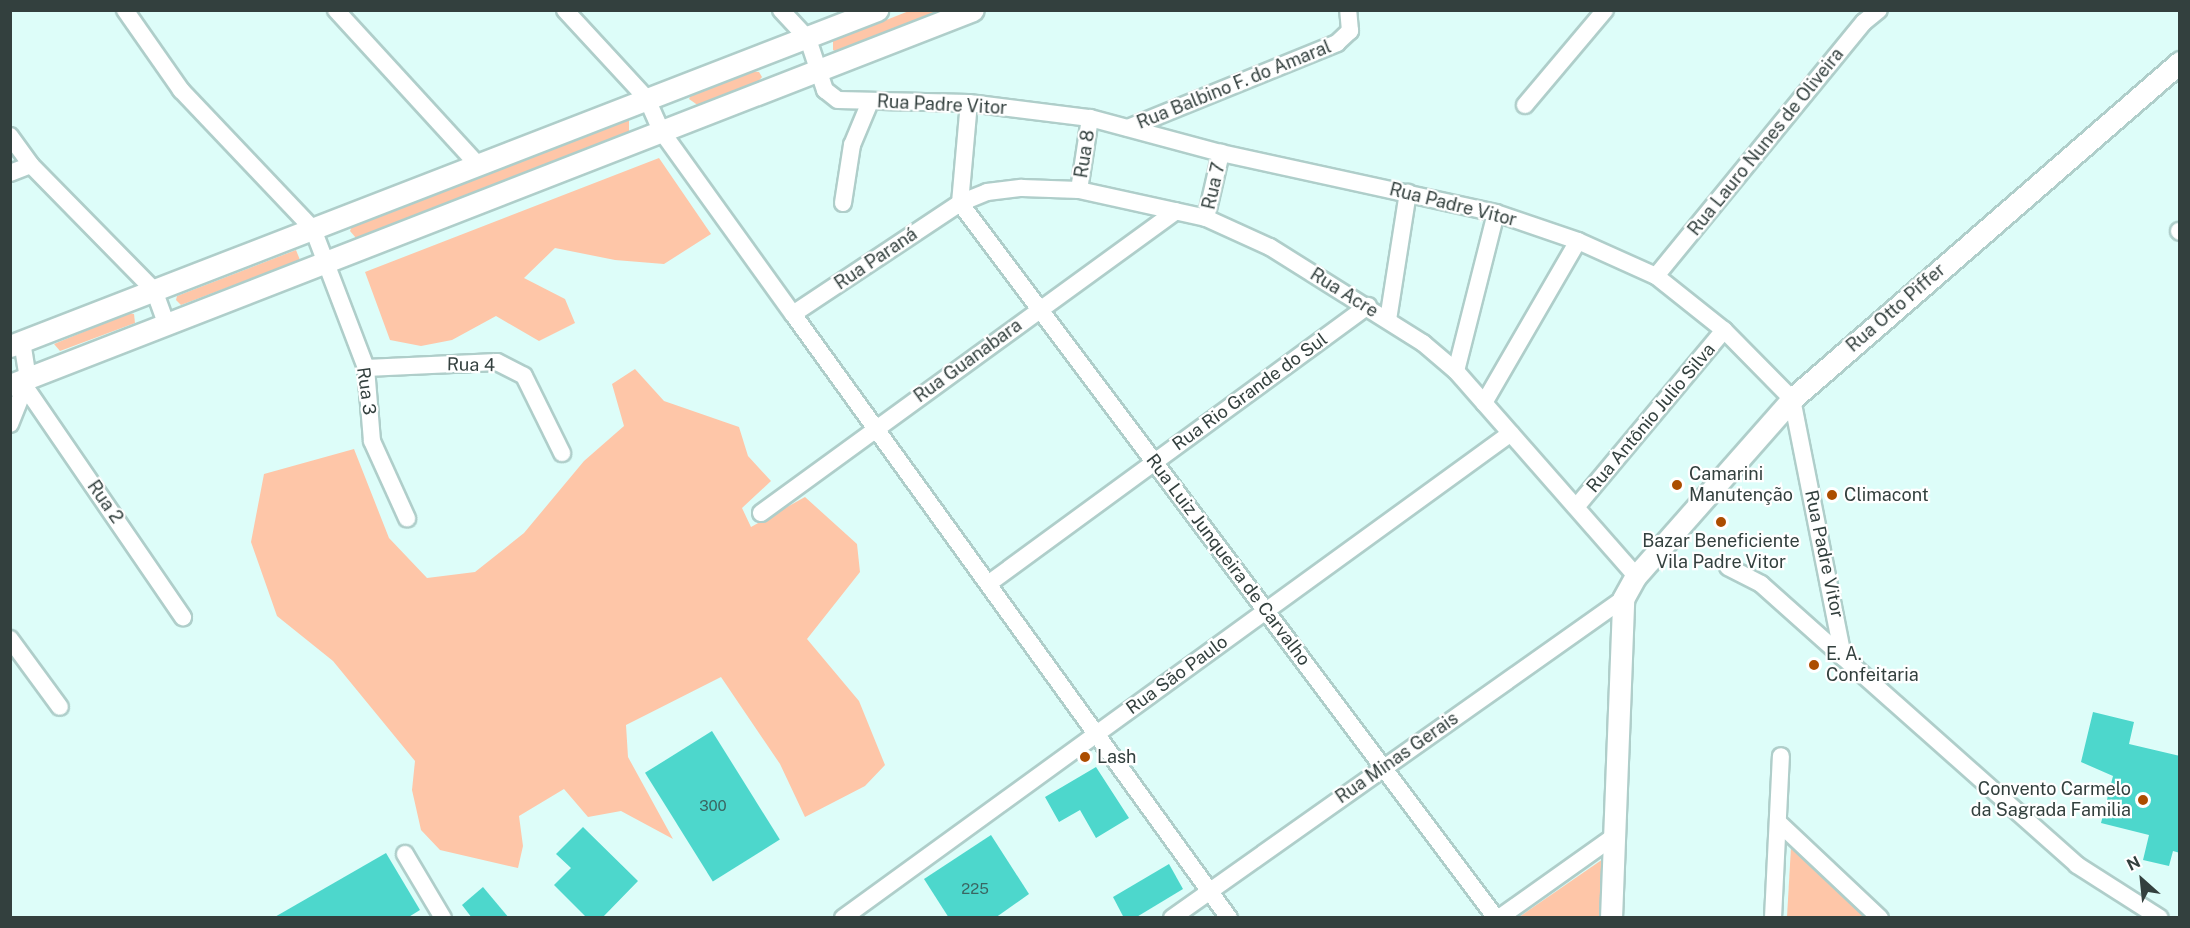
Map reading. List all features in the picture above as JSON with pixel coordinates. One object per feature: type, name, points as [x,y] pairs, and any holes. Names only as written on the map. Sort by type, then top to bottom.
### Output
[{"type":"street","points":[[125,10],[181,90],[313,229]]},
{"type":"street","points":[[336,10],[478,165]]},
{"type":"street","points":[[565,10],[647,99],[662,132],[1229,918]]},
{"type":"street","points":[[781,10],[808,39],[819,71]]},
{"type":"street","points":[[10,424],[21,384],[16,344],[647,99],[808,39],[877,10]]},
{"type":"street","points":[[21,384],[167,324],[973,10]]},
{"type":"street","name":"Rua Balbino F. do Amaral","points":[[1128,128],[1337,43],[1350,31],[1348,10]]},
{"type":"street","points":[[1525,105],[1605,10]]},
{"type":"street","name":"Rua Lauro Nunes de Oliveira","points":[[1656,276],[1864,22],[1879,10]]},
{"type":"street","name":"Rua Otto Piffer","points":[[1623,599],[1636,576],[1792,399],[2180,62]]},
{"type":"street","name":"Rua Padre Vitor","points":[[819,71],[829,95],[838,100],[969,103],[1090,118],[1221,153],[1496,213],[1578,241],[1656,276],[1724,330],[1792,399],[1843,657]]},
{"type":"street","points":[[843,203],[852,145],[870,102]]},
{"type":"street","points":[[960,203],[969,103]]},
{"type":"street","name":"Rua 8","points":[[1079,190],[1090,118]]},
{"type":"street","points":[[10,136],[31,165],[154,290],[167,324]]},
{"type":"street","name":"Rua 7","points":[[1206,218],[1221,153]]},
{"type":"street","points":[[10,173],[31,165]]},
{"type":"street","name":"Rua Acre","points":[[960,203],[987,192],[1022,188],[1079,190],[1206,218],[1269,247],[1368,306],[1456,371],[1577,506],[1636,576]]},
{"type":"street","points":[[1388,320],[1408,193]]},
{"type":"street","name":"Rua Luiz Junqueira de Carvalho","points":[[960,203],[1498,918]]},
{"type":"street","name":"Rua Paraná","points":[[793,314],[960,203]]},
{"type":"street","name":"Rua Guanabara","points":[[761,513],[1176,211]]},
{"type":"street","points":[[1456,371],[1496,213]]},
{"type":"street","name":"Rua 3","points":[[313,229],[366,368],[372,441],[407,518]]},
{"type":"street","points":[[1484,403],[1578,241]]},
{"type":"street","name":"Rua Rio Grande do Sul","points":[[988,584],[1368,306]]},
{"type":"street","name":"Rua Antônio Julio Silva","points":[[1577,506],[1724,330]]},
{"type":"street","name":"Rua 4","points":[[366,368],[497,362],[524,376],[562,453]]},
{"type":"street","name":"Rua 2","points":[[21,384],[183,616]]},
{"type":"street","name":"Rua São Paulo","points":[[843,918],[1511,433]]},
{"type":"street","name":"Rua Padre Vitor","points":[[1728,567],[1761,584],[2077,865],[2160,918]]},
{"type":"street","points":[[1611,918],[1623,599]]},
{"type":"street","name":"Rua Minas Gerais","points":[[1172,918],[1623,599]]},
{"type":"street","points":[[10,639],[60,707]]},
{"type":"street","points":[[1773,918],[1781,756]]},
{"type":"street","points":[[1778,822],[1880,918]]},
{"type":"street","points":[[1498,918],[1614,837]]},
{"type":"street","points":[[405,854],[443,918]]},
{"type":"shaded area","points":[[909,11],[943,11],[837,52],[833,50],[833,41]]},
{"type":"shaded area","points":[[749,71],[759,72],[762,77],[757,83],[699,106],[689,99],[692,93]]},
{"type":"shaded area","points":[[622,120],[629,121],[629,132],[356,238],[350,231],[352,226]]},
{"type":"shaded area","points":[[659,158],[711,234],[664,264],[615,260],[555,248],[524,278],[565,299],[575,323],[539,341],[496,316],[452,340],[421,346],[390,340],[365,272]]},
{"type":"shaded area","points":[[296,250],[300,260],[181,305],[176,300],[177,296]]},
{"type":"shaded area","points":[[129,313],[134,314],[135,323],[60,351],[54,344]]},
{"type":"shaded area","points":[[635,369],[664,401],[739,427],[748,456],[771,481],[742,508],[751,527],[805,497],[857,544],[860,572],[807,639],[859,701],[885,765],[865,786],[805,817],[780,764],[721,677],[626,725],[628,757],[673,839],[621,811],[588,817],[564,789],[519,816],[523,846],[518,868],[440,850],[421,830],[412,790],[415,761],[333,661],[277,616],[251,542],[264,474],[354,449],[389,538],[427,578],[475,572],[524,533],[584,461],[624,426],[612,384]]},
{"type":"shaded area","points":[[1791,847],[1865,917],[1787,917]]},
{"type":"shaded area","points":[[1603,859],[1599,917],[1519,917]]},
{"type":"building","name":"Convento Carmelo da Sagrada Familia","points":[[2093,712],[2134,722],[2129,744],[2180,756],[2180,853],[2173,851],[2169,866],[2143,860],[2149,835],[2101,823],[2113,776],[2081,762]]},
{"type":"building","points":[[712,731],[780,840],[713,881],[645,773]]},
{"type":"building","points":[[1096,767],[1129,818],[1096,838],[1080,810],[1059,822],[1045,797]]},
{"type":"building","points":[[583,827],[638,881],[602,918],[587,918],[554,885],[571,868],[556,854]]},
{"type":"building","points":[[991,835],[1029,894],[995,918],[949,918],[924,879]]},
{"type":"building","points":[[386,853],[420,910],[407,918],[273,918]]},
{"type":"building","points":[[1169,864],[1183,889],[1135,918],[1124,918],[1113,897]]},
{"type":"building","points":[[483,887],[509,918],[472,918],[462,905]]},
{"type":"place","name":"Camarini Manutenção","points":[[1677,485]]},
{"type":"place","name":"Climacont","points":[[1832,495]]},
{"type":"place","name":"Bazar Beneficiente Vila Padre Vitor","points":[[1721,522]]},
{"type":"place","name":"E. A. Confeitaria","points":[[1814,665]]},
{"type":"place","name":"Lash","points":[[1085,757]]},
{"type":"place","name":"Convento Carmelo da Sagrada Familia","points":[[2143,800]]}]
